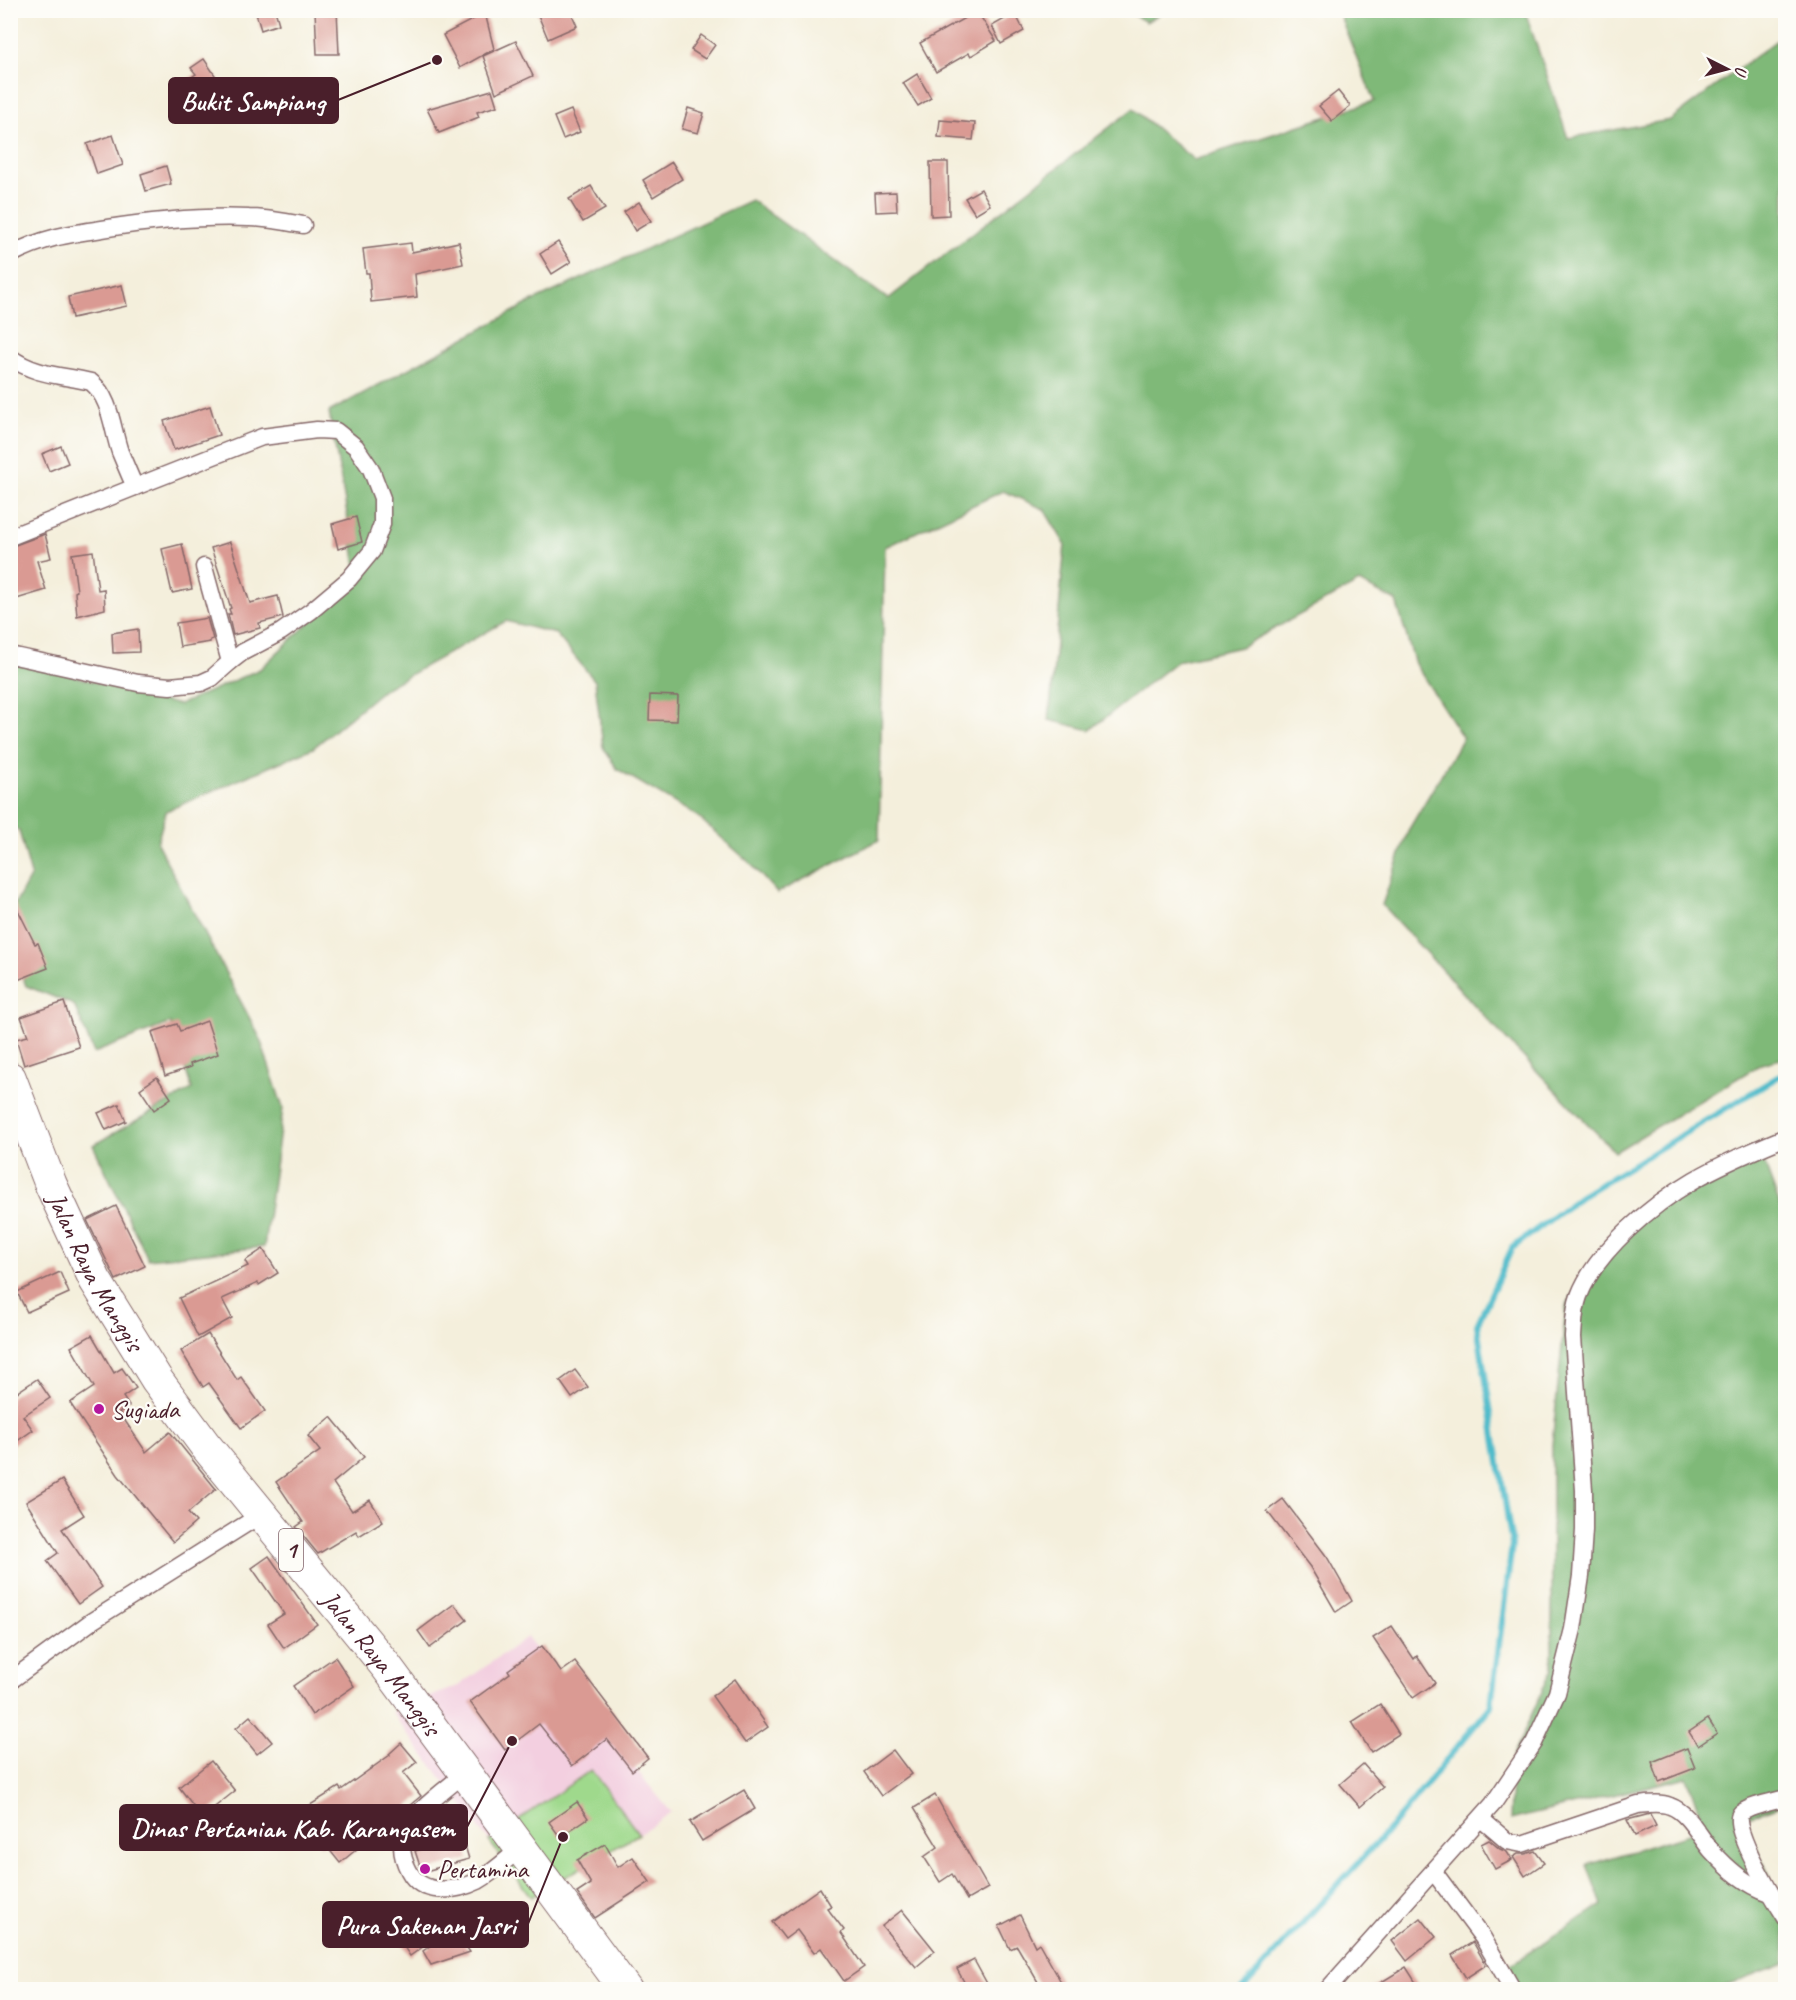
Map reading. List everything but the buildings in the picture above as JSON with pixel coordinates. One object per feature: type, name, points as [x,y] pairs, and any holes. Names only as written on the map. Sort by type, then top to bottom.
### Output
[{"type":"highway","name":"Jalan Raya Manggis","points":[[10,1078],[51,1185],[95,1280],[157,1380],[205,1445],[386,1666],[627,1989]]},
{"type":"street","points":[[10,255],[32,243],[56,236],[182,218],[251,218],[303,225]]},
{"type":"street","points":[[10,357],[19,364],[44,374],[83,380],[96,386],[103,397],[120,451],[135,487]]},
{"type":"street","points":[[10,537],[262,437],[317,430],[336,431],[356,447],[371,470],[382,498],[382,524],[372,551],[349,579],[311,611],[281,632],[243,651],[212,678],[201,683],[170,686],[138,683],[10,654]]},
{"type":"street","points":[[204,567],[230,662]]},
{"type":"street","points":[[1327,1989],[1493,1804],[1534,1743],[1557,1693],[1572,1629],[1581,1576],[1584,1490],[1573,1358],[1575,1314],[1579,1296],[1589,1277],[1628,1229],[1693,1180],[1785,1137]]},
{"type":"street","points":[[10,1681],[92,1621],[262,1514]]},
{"type":"street","points":[[465,1773],[414,1818],[404,1834],[402,1849],[405,1864],[414,1881],[428,1889],[462,1887],[478,1880],[522,1847]]},
{"type":"street","points":[[1785,1798],[1746,1811],[1740,1814],[1738,1819],[1741,1833],[1770,1893],[1785,1918]]},
{"type":"street","points":[[1481,1819],[1507,1841],[1517,1844],[1638,1805],[1671,1806],[1746,1883],[1770,1893]]},
{"type":"street","points":[[1434,1872],[1483,1938],[1513,1989]]},
{"type":"shaded area","points":[[527,1637],[671,1812],[639,1834],[591,1770],[489,1841],[391,1712],[458,1686]]},
{"type":"green space","points":[[1127,11],[1166,11],[1146,22]]},
{"type":"green space","points":[[1338,11],[1525,11],[1568,138],[1670,120],[1785,34],[1785,1058],[1761,1064],[1615,1152],[1504,1037],[1382,905],[1409,829],[1463,738],[1415,664],[1396,601],[1359,582],[1241,647],[1177,661],[1090,730],[1049,720],[1065,544],[1044,509],[1003,491],[885,547],[879,840],[777,893],[750,863],[697,816],[617,769],[603,747],[595,681],[556,634],[506,621],[384,689],[313,748],[166,811],[157,843],[259,1036],[283,1108],[264,1247],[148,1259],[93,1145],[192,1089],[170,1023],[94,1053],[74,1005],[26,986],[11,945],[11,912],[31,875],[19,831],[11,825],[11,659],[179,705],[260,669],[358,576],[329,412],[531,302],[751,200],[888,299],[1133,109],[1194,160],[1374,101]]},
{"type":"green space","points":[[1758,1146],[1786,1222],[1786,1803],[1744,1818],[1785,1912],[1785,1963],[1713,1990],[1515,1989],[1508,1966],[1602,1905],[1587,1865],[1705,1829],[1687,1777],[1510,1820],[1513,1756],[1552,1669],[1552,1445],[1566,1306],[1589,1269],[1629,1222]]},
{"type":"green space","points":[[591,1770],[639,1834],[531,1897],[489,1841]]},
{"type":"waterway","points":[[1241,1990],[1391,1827],[1491,1706],[1512,1545],[1477,1325],[1512,1248],[1581,1196],[1786,1072]]},
{"type":"place","name":"Bukit Sampiang","points":[[437,60]]},
{"type":"place","name":"Sugiada","points":[[99,1409]]},
{"type":"place","name":"Dinas Pertanian Kab. Karangasem","points":[[512,1741]]},
{"type":"place","name":"Pura Sakenan Jasri","points":[[563,1837]]},
{"type":"place","name":"Pertamina","points":[[425,1869]]}]
